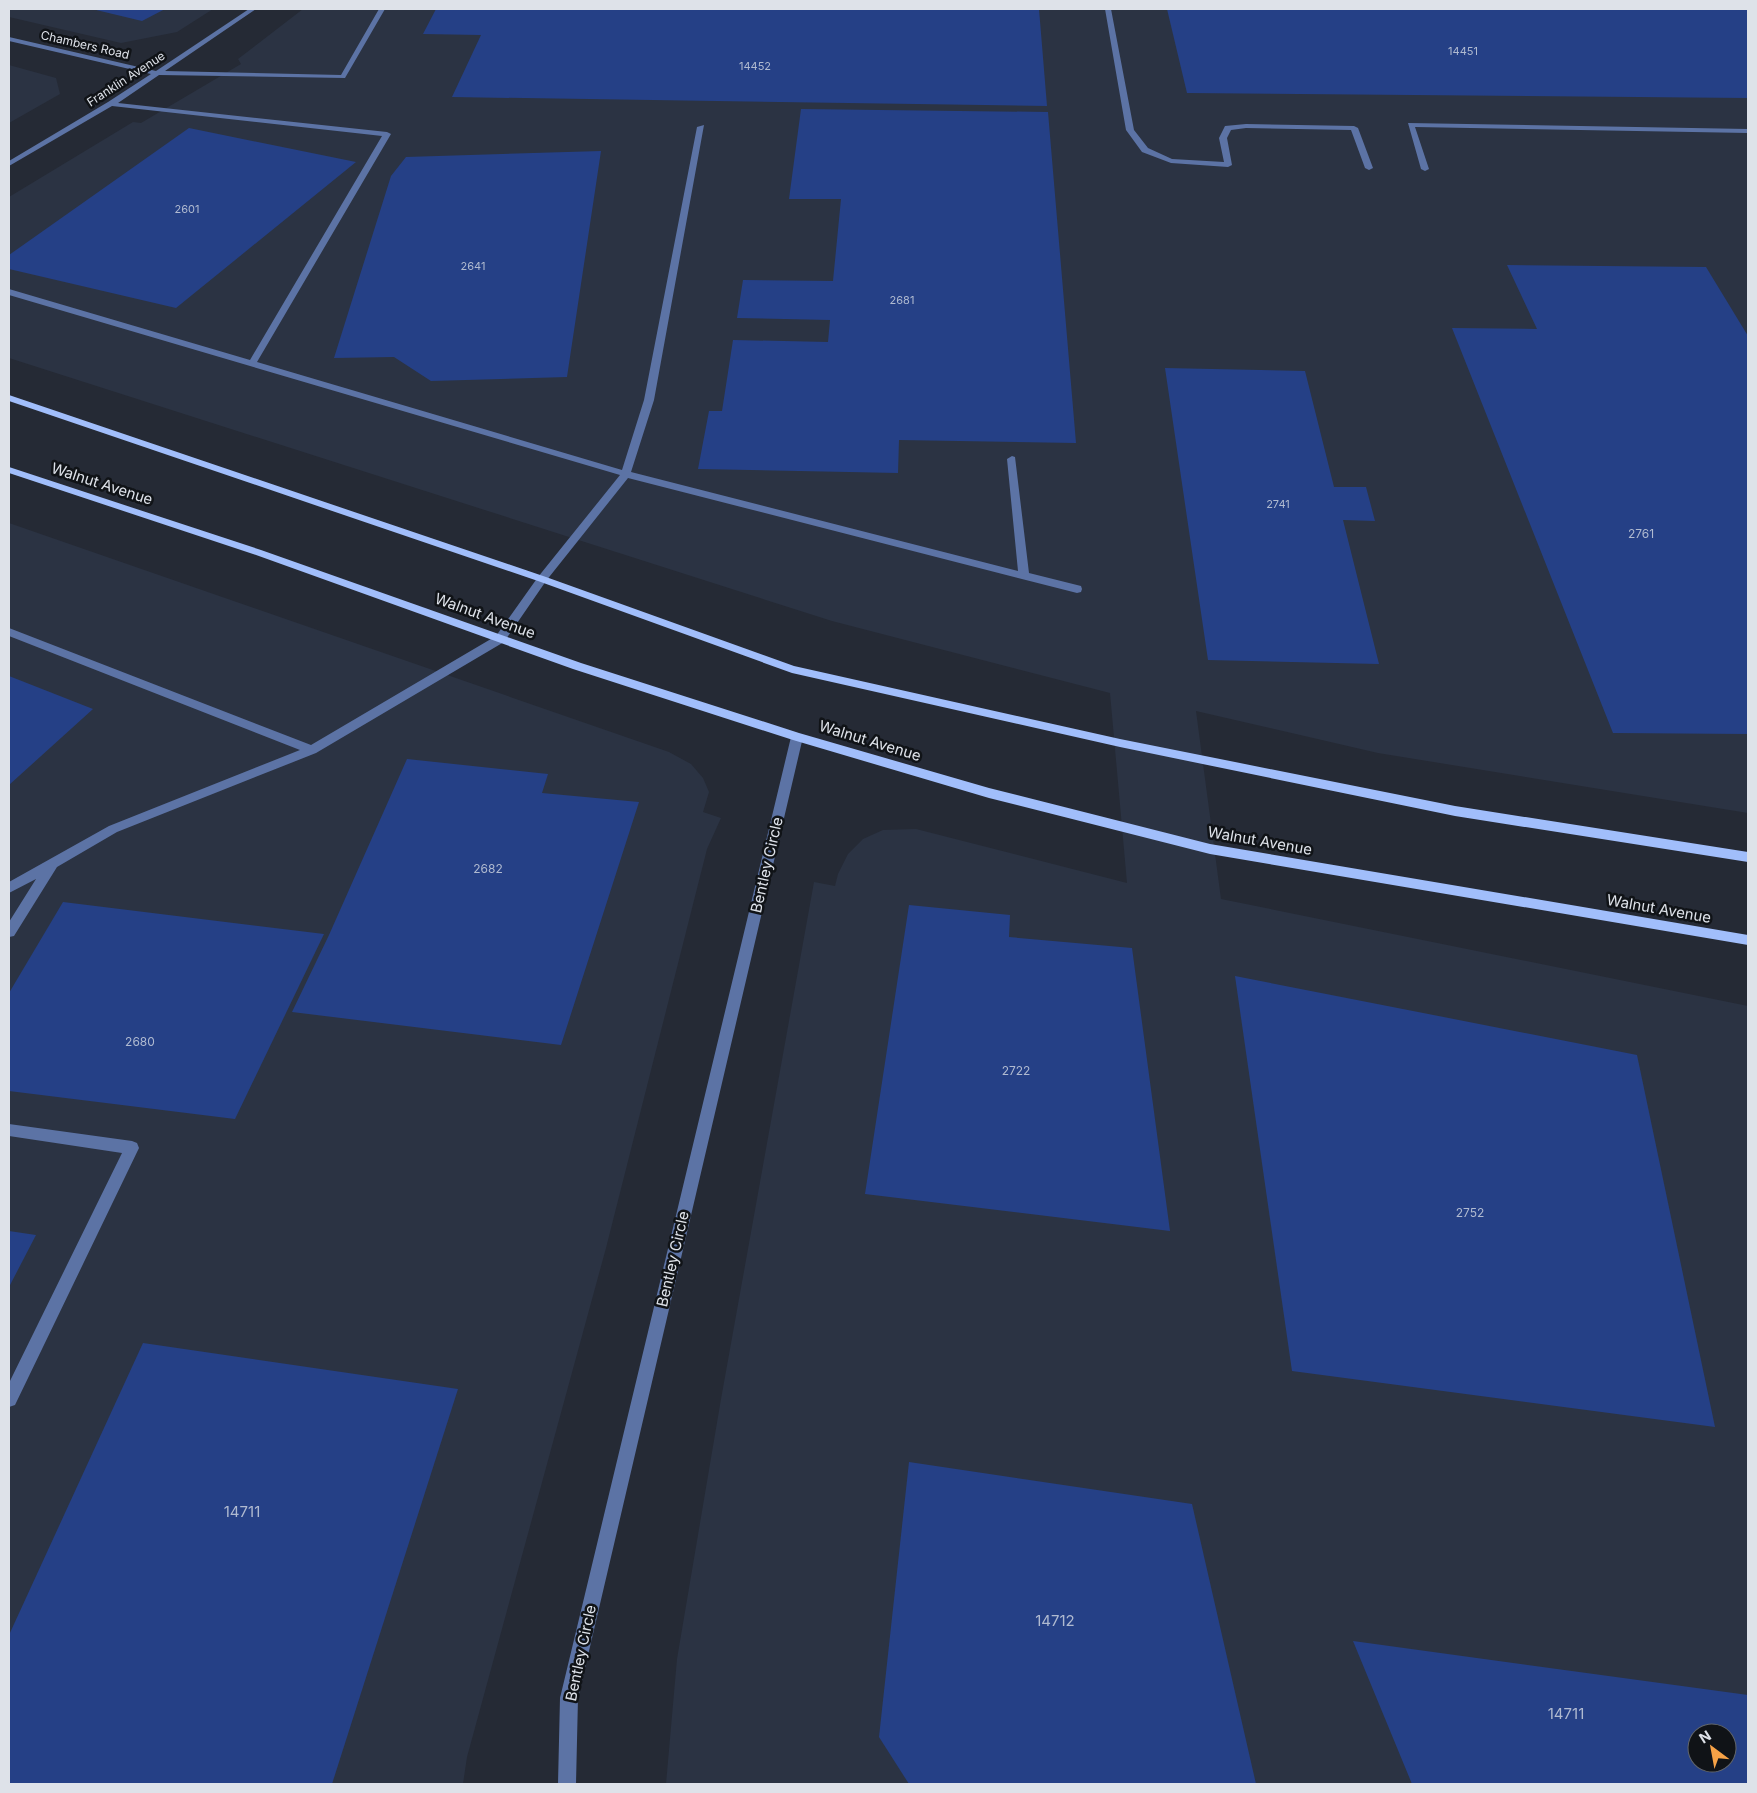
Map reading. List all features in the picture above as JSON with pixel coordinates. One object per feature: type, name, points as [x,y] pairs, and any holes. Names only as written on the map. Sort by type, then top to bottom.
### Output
[{"type":"main road","points":[[9,398],[542,578],[802,671],[1120,743],[1455,811],[1748,857]]},
{"type":"main road","name":"Walnut Avenue","points":[[9,470],[257,552],[577,666],[797,737],[989,794],[1210,849],[1748,940]]},
{"type":"street","name":"Franklin Avenue","points":[[9,164],[111,104],[253,9]]},
{"type":"street","name":"Chambers Road","points":[[9,39],[157,73],[343,77],[382,9]]},
{"type":"street","points":[[1108,9],[1130,130],[1145,150],[1171,161],[1228,165],[1223,138],[1228,128],[1246,126],[1354,128],[1369,168]]},
{"type":"street","points":[[111,104],[387,134],[252,364]]},
{"type":"street","points":[[1425,169],[1411,126],[1748,131]]},
{"type":"street","points":[[9,888],[113,829],[312,750],[500,639],[542,578],[626,474],[649,400],[701,127]]},
{"type":"street","points":[[9,292],[626,474],[1077,589]]},
{"type":"street","points":[[1012,459],[1024,575]]},
{"type":"street","points":[[9,632],[312,750]]},
{"type":"street","name":"Bentley Circle","points":[[567,1784],[569,1698],[797,737]]},
{"type":"street","points":[[9,932],[54,862]]},
{"type":"street","points":[[9,1130],[132,1148],[9,1399]]},
{"type":"shaded area","points":[[9,9],[213,9],[177,32],[121,43],[9,17]]},
{"type":"shaded area","points":[[303,9],[1748,9],[1748,813],[1378,753],[1196,711],[1221,899],[1748,1006],[1748,1784],[666,1784],[677,1659],[721,1399],[814,882],[835,886],[838,874],[848,854],[863,839],[883,830],[916,829],[1127,883],[1110,693],[832,621],[9,358],[9,197],[133,122],[141,123],[241,64],[238,59]]},
{"type":"shaded area","points":[[9,65],[56,78],[60,94],[9,123]]},
{"type":"shaded area","points":[[9,523],[669,752],[691,764],[703,778],[709,792],[703,812],[721,818],[707,849],[606,1248],[467,1757],[463,1784],[9,1784]]},
{"type":"building","points":[[92,9],[165,9],[142,21]]},
{"type":"building","points":[[436,9],[1039,9],[1047,106],[452,97],[481,35],[423,34]]},
{"type":"building","points":[[1167,9],[1748,9],[1748,98],[1187,93]]},
{"type":"building","points":[[801,109],[1048,112],[1076,443],[899,440],[898,473],[698,469],[709,411],[722,411],[733,340],[828,342],[830,320],[737,318],[743,280],[833,281],[841,199],[789,199]]},
{"type":"building","points":[[189,128],[356,162],[176,308],[9,269],[9,255]]},
{"type":"building","points":[[601,151],[567,377],[431,381],[394,357],[334,358],[391,176],[406,157]]},
{"type":"building","points":[[1507,265],[1706,267],[1748,336],[1748,734],[1613,733],[1452,328],[1537,329]]},
{"type":"building","points":[[1165,368],[1305,371],[1334,487],[1366,487],[1375,521],[1343,520],[1379,664],[1208,660]]},
{"type":"building","points":[[9,676],[93,709],[9,785]]},
{"type":"building","points":[[407,759],[548,774],[542,793],[639,802],[561,1045],[292,1012],[329,935]]},
{"type":"building","points":[[63,902],[324,934],[235,1119],[9,1091],[9,993]]},
{"type":"building","points":[[909,905],[1010,915],[1009,937],[1132,948],[1170,1231],[865,1194]]},
{"type":"building","points":[[1235,976],[1637,1055],[1715,1427],[1292,1371]]},
{"type":"building","points":[[9,1231],[36,1235],[9,1287]]},
{"type":"building","points":[[143,1343],[458,1389],[332,1784],[9,1784],[9,1635]]},
{"type":"building","points":[[909,1462],[1192,1504],[1256,1784],[909,1784],[879,1737]]},
{"type":"building","points":[[1353,1641],[1748,1695],[1748,1784],[1412,1784]]}]
